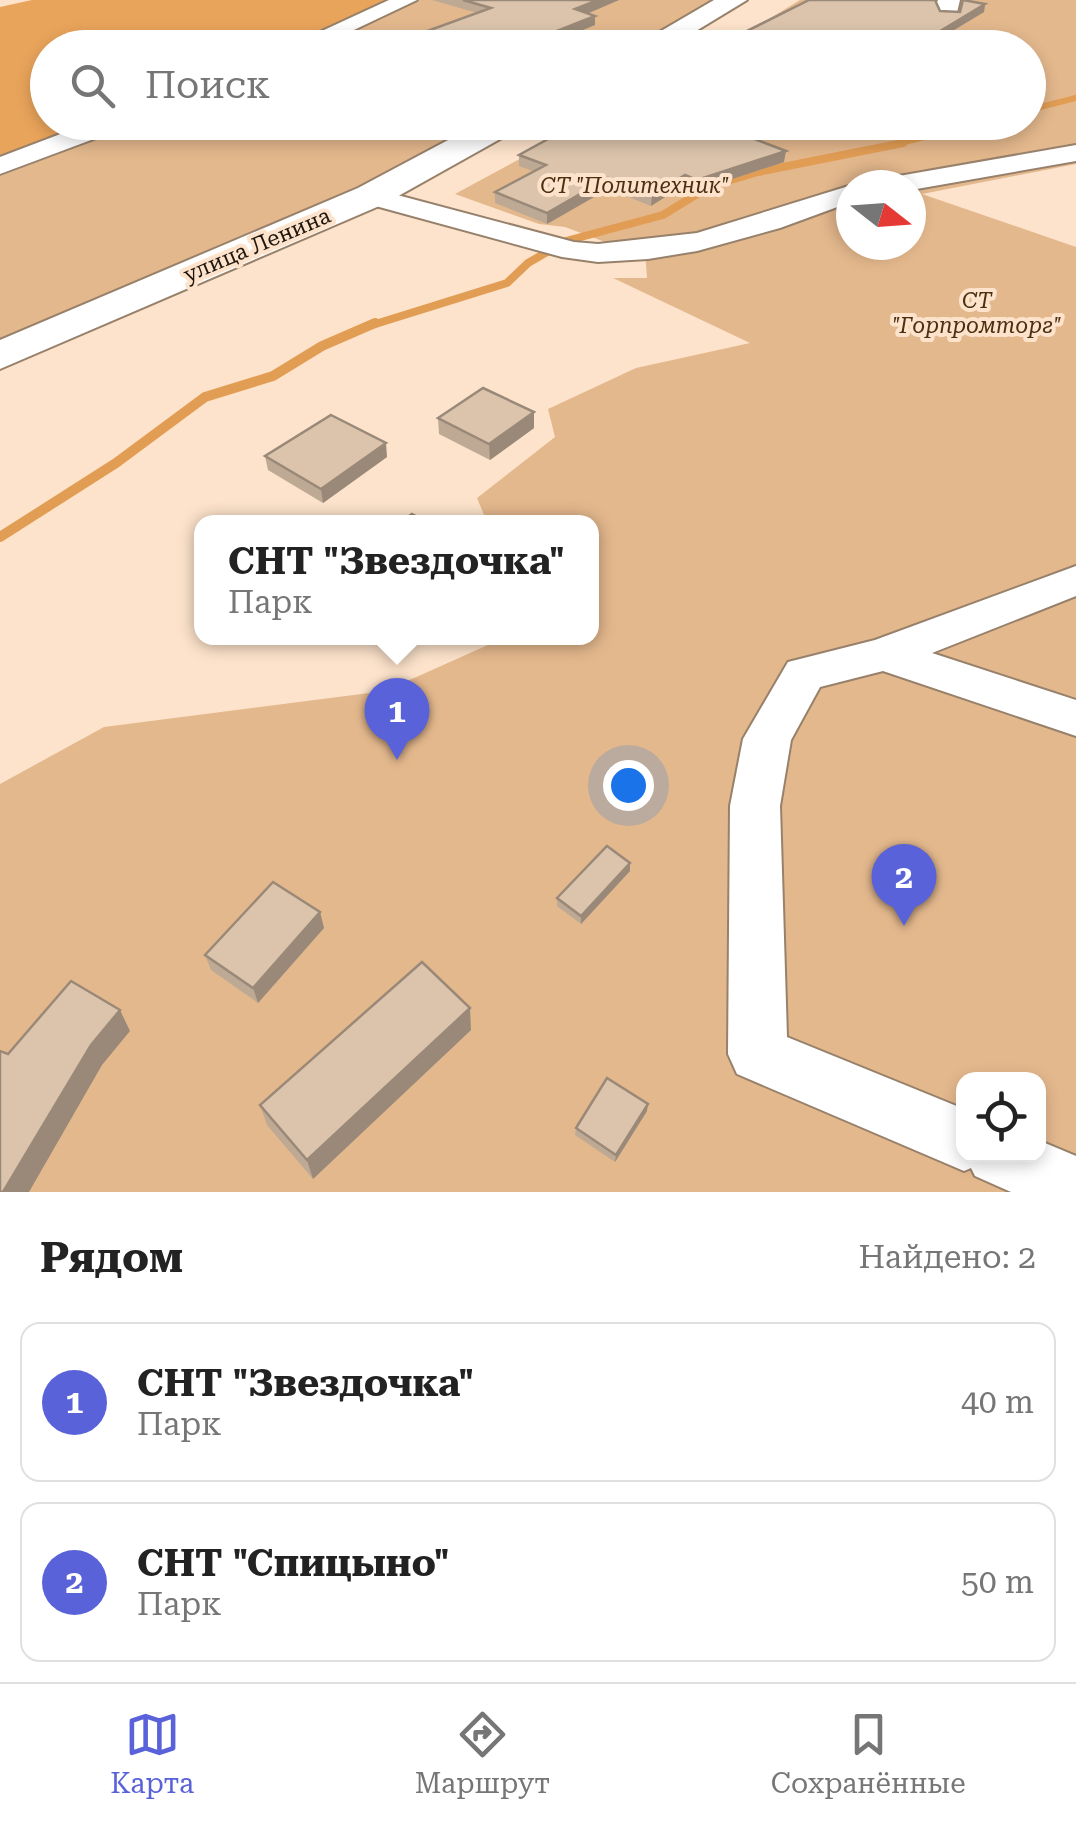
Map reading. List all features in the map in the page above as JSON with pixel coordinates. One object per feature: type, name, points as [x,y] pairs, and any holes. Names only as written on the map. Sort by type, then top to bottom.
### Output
[{"type":"street","points":[[337,30],[406,0]]},
{"type":"street","points":[[679,30],[734,0]]},
{"type":"street","points":[[0,166],[69,140]]},
{"type":"street","name":"улица Ленина","points":[[0,356],[371,196],[474,140]]},
{"type":"street","points":[[926,179],[1076,154]]},
{"type":"street","points":[[371,196],[572,251],[648,253],[770,222],[836,198]]},
{"type":"street","points":[[956,1137],[758,1054],[755,806],[767,740],[804,674],[884,654],[1076,580]]},
{"type":"street","points":[[884,654],[1076,718]]},
{"type":"street","points":[[1016,1162],[1076,1188]]},
{"type":"green space","points":[[420,0],[726,0],[670,30],[352,30]]},
{"type":"green space","points":[[800,0],[1076,0],[1076,164],[926,193],[926,170],[836,170],[836,260],[926,260],[926,195],[1076,247],[1076,1192],[0,1192],[0,784],[104,727],[385,691],[488,645],[599,645],[599,515],[484,515],[477,498],[555,437],[548,409],[636,368],[750,343],[613,278],[647,278],[645,250],[613,245],[565,227],[539,224],[455,194],[555,140],[1046,140],[1046,30],[751,30]]},
{"type":"green space","points":[[94,140],[462,140],[381,181],[0,348],[0,176]]},
{"type":"shaded area","points":[[32,0],[401,0],[329,30],[30,30],[30,140],[66,140],[0,165],[0,7]]},
{"type":"building","points":[[463,0],[598,0],[575,9],[595,16],[560,30],[430,30],[491,8]]},
{"type":"building","points":[[809,0],[935,0],[940,11],[960,12],[963,0],[985,4],[942,30],[749,30]]},
{"type":"building","points":[[546,140],[757,140],[786,151],[697,180],[685,175],[652,195],[608,178],[547,213],[495,192],[546,165],[519,155]]},
{"type":"building","points":[[483,388],[534,412],[489,444],[438,418]]},
{"type":"building","points":[[331,415],[386,443],[321,489],[265,456]]},
{"type":"building","points":[[607,846],[630,863],[581,916],[557,898]]},
{"type":"building","points":[[273,882],[320,912],[253,988],[205,955]]},
{"type":"building","points":[[422,962],[470,1008],[307,1160],[260,1105]]},
{"type":"building","points":[[71,981],[120,1010],[91,1045],[0,1192],[0,1051],[8,1054]]},
{"type":"building","points":[[607,1078],[648,1104],[616,1155],[576,1128]]},
{"type":"waterway","points":[[1046,106],[1076,98]]},
{"type":"waterway","points":[[893,145],[912,140]]},
{"type":"waterway","points":[[893,145],[903,143]]},
{"type":"waterway","points":[[369,326],[507,283],[528,263],[566,241],[663,215],[710,186],[758,172],[893,145]]},
{"type":"waterway","points":[[0,537],[116,463],[205,397],[273,376],[322,346],[375,323]]},
{"type":"place","name":"СНТ \"Звездочка\"","points":[[397,760]]},
{"type":"place","name":"СНТ \"Спицыно\"","points":[[904,926]]},
{"type":"park label","name":"СТ \"Политехник\"","points":[[635,185]]},
{"type":"park label","name":"СТ \"Горпромторг\"","points":[[977,312]]}]
